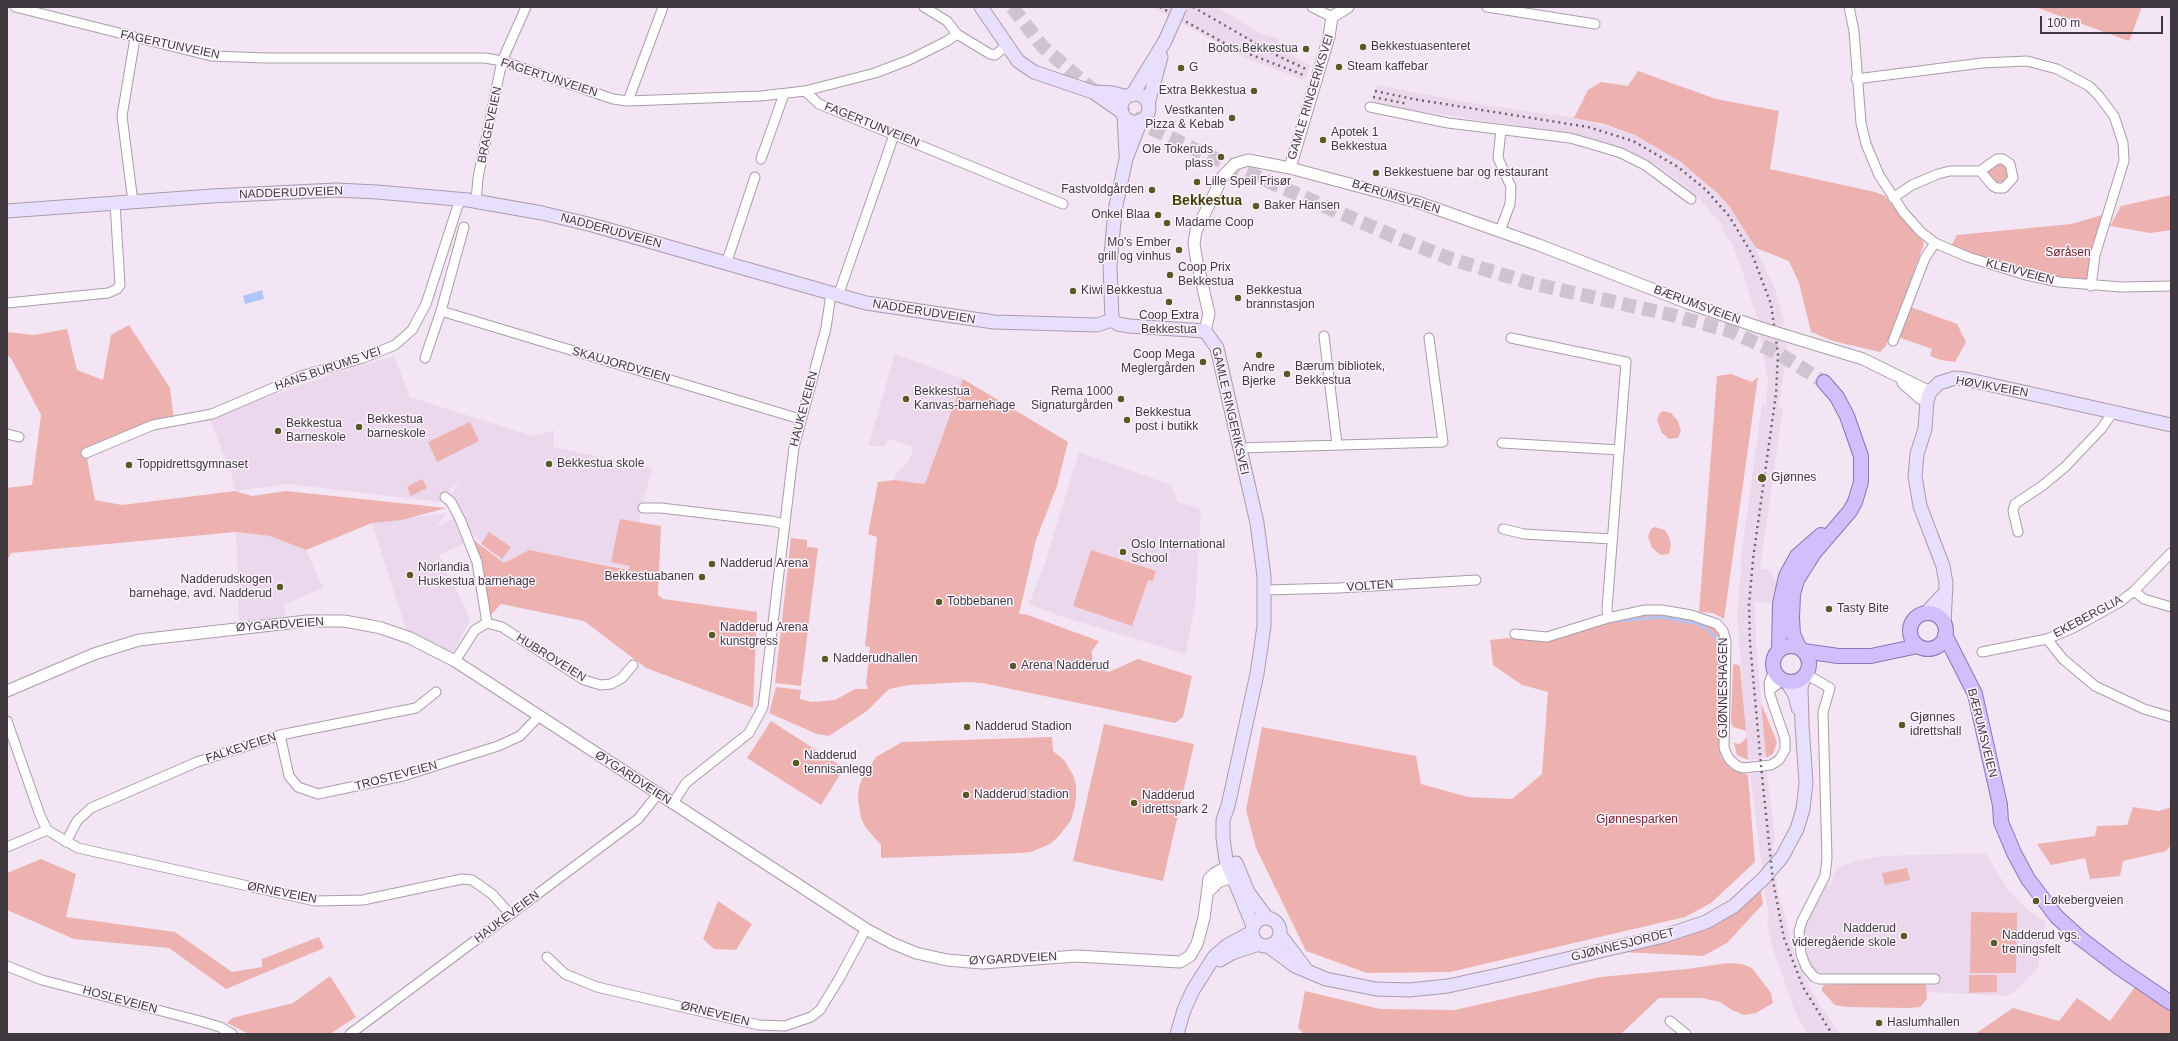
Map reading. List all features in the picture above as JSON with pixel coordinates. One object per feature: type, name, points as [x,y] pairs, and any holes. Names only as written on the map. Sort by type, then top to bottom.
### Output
[{"type":"main road","points":[[981,7],[1018,62],[1034,72],[1048,75],[1093,92],[1130,121],[1141,120]]},
{"type":"main road","points":[[1180,7],[1156,63],[1148,104],[1148,113],[1141,120],[1126,159],[1115,210],[1113,228],[1110,266],[1112,320],[1118,324],[1129,326],[1205,331]]},
{"type":"main road","points":[[1126,159],[1122,102],[1130,96],[1156,63]]},
{"type":"main road","points":[[1093,92],[1142,96],[1148,104]]},
{"type":"main road","name":"NADDERUDVEIEN","points":[[7,211],[277,192],[336,190],[460,199],[542,212],[578,221],[834,295],[902,310],[994,322],[1097,325],[1112,320]]},
{"type":"main road","name":"GAMLE RINGERIKSVEI","points":[[1205,331],[1217,348],[1261,542],[1265,590],[1264,626],[1257,674],[1228,806],[1233,871],[1253,929]]},
{"type":"main road","name":"HØVIKVEIEN","points":[[1928,396],[1945,380],[1960,379],[2171,425]]},
{"type":"main road","points":[[1807,674],[1809,662],[1793,634],[1792,603],[1797,580],[1814,553],[1850,511],[1857,497],[1861,482],[1862,464],[1858,446],[1843,406],[1824,382]]},
{"type":"main road","points":[[1779,651],[1789,646],[1838,656],[1871,656],[1894,650],[1925,647],[1940,643],[1944,629],[1945,593],[1943,566],[1920,506],[1916,469],[1917,454],[1925,428],[1928,396]]},
{"type":"main road","points":[[1838,656],[1821,661],[1807,674],[1795,681],[1782,677],[1774,660],[1779,651],[1780,599],[1786,576],[1797,556],[1804,548],[1839,523]]},
{"type":"main road","points":[[1945,593],[1926,613],[1915,619],[1911,624],[1910,633],[1913,640],[1958,662]]},
{"type":"main road","points":[[1926,613],[1937,616],[1944,629]]},
{"type":"main road","name":"BÆRUMSVEIEN","points":[[1944,629],[1958,662],[1975,694],[2000,805],[2002,822],[2020,865],[2036,890],[2056,916],[2091,948],[2171,1003]]},
{"type":"main road","points":[[1894,650],[1910,633]]},
{"type":"main road","name":"GJØNNESJORDET","points":[[1264,945],[1290,963],[1336,982],[1368,988],[1398,990],[1434,988],[1496,976],[1664,936],[1706,922],[1734,906],[1750,891],[1776,863],[1792,840],[1800,820],[1805,797],[1806,768],[1802,724],[1801,687],[1807,674]]},
{"type":"main road","name":"GJØNNESJORDET","points":[[1782,677],[1795,695],[1802,724]]},
{"type":"main road","name":"BÆRUMSVEIEN","points":[[2000,805],[2030,870],[2064,914],[2095,943],[2171,992]]},
{"type":"main road","name":"GAMLE RINGERIKSVEI","points":[[1233,871],[1267,918]]},
{"type":"main road","points":[[1177,1034],[1190,995],[1214,957],[1228,945],[1253,929],[1259,920],[1267,918],[1272,919],[1278,926],[1280,935],[1306,970]]},
{"type":"main road","points":[[1253,929],[1256,941],[1264,945]]},
{"type":"main road","points":[[1209,965],[1232,952],[1276,942],[1280,935]]},
{"type":"street","name":"FAGERTUNVEIEN","points":[[15,7],[197,53],[233,57],[463,57],[502,61],[607,97],[628,101],[784,94],[805,91],[819,104],[1063,204]]},
{"type":"street","name":"BRAGEVEIEN","points":[[476,201],[478,178],[502,61],[526,7]]},
{"type":"street","points":[[628,101],[663,7]]},
{"type":"street","points":[[924,7],[947,21],[957,34],[990,54],[995,54],[1006,46]]},
{"type":"street","points":[[1312,7],[1332,17]]},
{"type":"street","name":"GAMLE RINGERIKSVEI","points":[[1205,331],[1209,319],[1209,310],[1197,262],[1194,239],[1198,225],[1216,186],[1226,171],[1235,164],[1248,160],[1290,168],[1329,37],[1332,17],[1348,7]]},
{"type":"street","points":[[1487,7],[1594,24]]},
{"type":"street","name":"KLEIVVEIEN","points":[[1849,7],[1854,31],[1860,123],[1866,144],[1879,175],[1893,198],[1913,223],[1935,243],[1968,257],[2026,275],[2059,282],[2091,286],[2171,286]]},
{"type":"street","points":[[805,91],[875,73],[922,54],[957,34]]},
{"type":"street","points":[[133,202],[122,116],[135,38]]},
{"type":"street","points":[[1856,79],[1982,63],[2027,61],[2057,69],[2094,90],[2114,116],[2123,144],[2124,161],[2095,255],[2091,286]]},
{"type":"street","points":[[761,159],[784,94]]},
{"type":"street","points":[[1370,107],[1448,123],[1570,138],[1621,153],[1664,177],[1691,199]]},
{"type":"street","points":[[1500,130],[1498,158],[1511,187],[1510,204],[1500,231]]},
{"type":"street","name":"HAUKEVEIEN","points":[[673,803],[686,783],[750,733],[763,706],[784,524],[794,447],[800,419],[834,295],[894,135]]},
{"type":"street","name":"BÆRUMSVEIEN","points":[[1290,168],[1412,201],[1500,231],[1688,303],[1863,359],[1895,376],[1920,398],[1928,396]]},
{"type":"street","points":[[1893,198],[1912,185],[1938,174],[1950,171],[1980,171]]},
{"type":"street","points":[[726,264],[755,177]]},
{"type":"street","name":"HANS BURUMS VEI","points":[[86,453],[153,425],[212,414],[301,376],[363,358],[395,345],[412,330],[426,304],[460,199]]},
{"type":"street","points":[[7,302],[108,293],[117,289],[120,285],[115,203]]},
{"type":"street","points":[[425,358],[441,311],[464,227]]},
{"type":"street","points":[[1893,341],[1925,258],[1935,243]]},
{"type":"street","name":"SKAUJORDVEIEN","points":[[441,311],[800,419]]},
{"type":"street","points":[[1324,336],[1337,444]]},
{"type":"street","points":[[1239,448],[1443,442],[1428,338]]},
{"type":"street","points":[[1510,338],[1626,362],[1612,539],[1608,618]]},
{"type":"street","points":[[2018,532],[2013,511],[2015,504],[2042,486],[2065,467],[2102,428],[2113,412]]},
{"type":"street","points":[[7,434],[19,437]]},
{"type":"street","points":[[1502,443],[1619,450]]},
{"type":"street","points":[[445,497],[451,502],[460,519],[477,562],[487,623],[474,630],[454,661]]},
{"type":"street","points":[[643,508],[771,521],[784,524]]},
{"type":"street","points":[[1503,529],[1524,534],[1612,539]]},
{"type":"street","name":"EKEBERGLIA","points":[[2171,553],[2134,591],[2107,610],[2073,628],[2046,639],[2063,658],[2095,686],[2144,709],[2171,717]]},
{"type":"street","name":"VOLTEN","points":[[1265,590],[1339,588],[1476,580]]},
{"type":"street","points":[[2134,591],[2144,599],[2171,607]]},
{"type":"street","name":"GJØNNESHAGEN","points":[[1516,634],[1547,637],[1627,612],[1662,610],[1707,619],[1720,627],[1725,636],[1724,748],[1729,759],[1737,766],[1750,768],[1771,766],[1783,756],[1785,740],[1772,704],[1770,683],[1782,677]]},
{"type":"street","name":"ØYGARDVEIEN","points":[[7,691],[94,654],[131,642],[307,621],[344,621],[381,628],[410,638],[454,661],[866,929],[903,948],[947,960],[982,963],[1076,956],[1180,962],[1190,956],[1197,944],[1209,891],[1207,886],[1209,879],[1214,874],[1233,871]]},
{"type":"street","name":"HUBROVEIEN","points":[[487,623],[502,627],[584,680],[600,684],[610,684],[622,678],[633,665]]},
{"type":"street","points":[[1982,652],[2046,639]]},
{"type":"street","points":[[1807,674],[1830,688],[1823,712],[1828,848],[1827,867],[1822,883],[1802,921],[1799,931],[1801,954],[1806,967],[1814,977],[1826,980],[1935,979]]},
{"type":"street","points":[[1771,689],[1782,677]]},
{"type":"street","name":"FALKEVEIEN","points":[[66,842],[82,815],[105,800],[197,762],[280,735],[416,708],[436,692]]},
{"type":"street","name":"TROSTEVEIEN","points":[[280,735],[289,776],[298,787],[318,794],[403,776],[498,746],[520,736],[539,716]]},
{"type":"street","name":"ØRNEVEIEN","points":[[7,721],[40,815],[48,830],[78,848],[99,854],[315,901],[363,900],[462,879],[472,880],[492,894],[510,914]]},
{"type":"street","name":"HAUKEVEIEN","points":[[350,1034],[638,819],[658,794]]},
{"type":"street","points":[[7,847],[48,830]]},
{"type":"street","name":"ØRNEVEIEN","points":[[547,957],[566,974],[597,987],[758,1024],[785,1026],[811,1017],[820,1010],[839,979],[866,929]]},
{"type":"street","name":"HOSLEVEIEN","points":[[7,966],[42,980],[200,1021],[220,1027],[232,1034]]},
{"type":"street","points":[[1670,1021],[1686,1034]]},
{"type":"shaded area","points":[[1152,7],[1217,7],[1259,33],[1279,39],[1276,48],[1310,65],[1305,80],[1247,59]]},
{"type":"shaded area","points":[[1376,85],[1466,102],[1582,119],[1635,135],[1662,149],[1697,175],[1729,206],[1751,239],[1776,291],[1785,326],[1782,326],[1788,361],[1784,372],[1778,407],[1783,408],[1760,569],[1769,569],[1776,582],[1776,592],[1773,603],[1755,601],[1756,643],[1766,758],[1748,760],[1737,612],[1742,565],[1740,564],[1762,405],[1766,405],[1768,382],[1757,317],[1739,261],[1731,242],[1722,229],[1722,225],[1701,201],[1682,183],[1658,166],[1628,151],[1573,134],[1371,104]]},
{"type":"shaded area","points":[[895,354],[963,379],[925,484],[894,480],[896,473],[908,462],[914,447],[888,439],[885,446],[868,446]]},
{"type":"shaded area","points":[[394,356],[410,397],[532,436],[554,430],[553,447],[653,468],[644,498],[629,569],[529,550],[504,563],[466,528],[450,495],[463,476],[440,502],[288,484],[235,491],[232,475],[209,418],[335,373]]},
{"type":"shaded area","name":"Oslo International School","points":[[1079,452],[1171,485],[1178,502],[1201,509],[1195,608],[1185,654],[1063,617],[1029,604],[1045,563]]},
{"type":"shaded area","points":[[447,513],[435,528],[455,517],[465,543],[439,555],[468,614],[469,623],[451,657],[408,636],[372,523]]},
{"type":"shaded area","points":[[236,532],[270,536],[306,550],[323,588],[284,605],[285,616],[239,623]]},
{"type":"shaded area","points":[[1767,772],[1775,841],[1773,847],[1774,854],[1762,868],[1750,774]]},
{"type":"shaded area","name":"Nadderud videregående skole","points":[[1986,853],[2007,888],[2027,909],[2046,923],[2038,968],[2018,989],[2007,996],[1826,987],[1817,982],[1805,953],[1804,929],[1810,910],[1822,896],[1826,886],[1831,885],[1836,868],[1853,862],[1881,856]]},
{"type":"shaded area","points":[[1776,877],[1780,902],[1782,904],[1795,957],[1818,1002],[1840,1034],[1807,1034],[1794,1009],[1772,946],[1767,922],[1769,914],[1764,888]]},
{"type":"green space","points":[[2035,7],[2142,7],[2129,41]]},
{"type":"green space","points":[[1638,71],[1716,99],[1779,111],[1770,169],[1875,192],[1885,196],[1921,238],[1924,244],[1886,346],[1880,352],[1833,341],[1811,332],[1799,283],[1789,261],[1756,248],[1729,206],[1716,192],[1681,162],[1635,135],[1604,124],[1574,118],[1588,90],[1601,82],[1628,86]]},
{"type":"green space","points":[[1998,163],[2005,166],[2008,173],[2005,180],[1998,183],[1991,180],[1988,173],[1991,166]]},
{"type":"green space","points":[[2171,195],[2171,230],[2150,233],[2110,226],[2121,206]]},
{"type":"green space","name":"Søråsen","points":[[2108,213],[2088,285],[2026,274],[1951,246],[1957,235],[2072,224]]},
{"type":"green space","points":[[1908,306],[1957,324],[1966,342],[1955,362],[1941,360],[1930,356],[1932,349],[1898,337]]},
{"type":"green space","points":[[129,325],[170,388],[174,420],[86,453],[95,500],[122,505],[235,491],[252,496],[286,491],[446,508],[402,520],[372,523],[306,550],[270,536],[236,532],[11,553],[7,561],[7,488],[32,485],[41,415],[11,358],[7,355],[7,332],[34,335],[67,329],[77,370],[103,380],[111,335]]},
{"type":"green space","points":[[1731,374],[1752,382],[1758,377],[1724,619],[1713,613],[1699,612],[1717,376]]},
{"type":"green space","points":[[963,379],[1068,442],[1057,486],[1036,540],[1019,614],[1025,614],[1099,641],[1092,651],[1092,658],[1094,663],[1100,669],[1109,672],[1138,659],[1192,676],[1183,717],[1175,723],[982,683],[968,682],[909,685],[889,689],[867,711],[829,736],[817,734],[769,713],[776,687],[801,690],[800,699],[812,702],[835,700],[855,689],[868,689],[866,684],[870,647],[865,646],[877,537],[868,534],[878,482],[894,480],[925,484]]},
{"type":"green space","points":[[1663,411],[1671,413],[1678,421],[1681,431],[1678,438],[1669,439],[1662,433],[1657,420],[1659,414]]},
{"type":"green space","points":[[470,422],[479,441],[437,462],[428,442]]},
{"type":"green space","points":[[422,479],[427,488],[411,496],[407,487]]},
{"type":"green space","points":[[620,519],[661,526],[658,595],[663,599],[757,612],[753,708],[646,668],[584,621],[501,604],[489,617],[471,538],[504,563],[529,550],[628,570],[630,566],[611,562]]},
{"type":"green space","points":[[1655,527],[1665,530],[1669,537],[1671,545],[1669,554],[1661,555],[1652,548],[1648,536],[1651,529]]},
{"type":"green space","points":[[489,532],[511,547],[502,559],[481,544]]},
{"type":"green space","points":[[791,538],[807,540],[807,547],[818,548],[801,686],[775,683]]},
{"type":"green space","points":[[1091,550],[1156,571],[1153,581],[1148,580],[1132,626],[1073,606]]},
{"type":"green space","name":"Gjønnesparken","points":[[1661,614],[1703,622],[1712,626],[1721,636],[1722,656],[1719,723],[1721,757],[1730,768],[1748,775],[1755,862],[1711,903],[1685,917],[1450,972],[1367,973],[1306,951],[1256,848],[1246,810],[1262,727],[1416,756],[1421,784],[1468,797],[1512,799],[1542,774],[1548,692],[1522,685],[1493,665],[1490,640],[1509,638],[1549,641],[1631,615]]},
{"type":"green space","points":[[1736,664],[1740,666],[1746,731],[1733,727],[1731,722],[1733,665]]},
{"type":"green space","points":[[1761,703],[1777,742],[1773,754],[1766,758]]},
{"type":"green space","name":"Nadderud tennisanlegg","points":[[771,721],[844,768],[821,805],[747,758]]},
{"type":"green space","name":"Nadderud idrettspark 2","points":[[1104,724],[1194,744],[1163,881],[1073,861]]},
{"type":"green space","points":[[1052,737],[1053,751],[1064,760],[1073,775],[1076,784],[1076,796],[1071,820],[1059,836],[1050,844],[1031,852],[1021,853],[881,858],[881,845],[866,828],[861,818],[858,799],[859,787],[863,777],[876,757],[902,742]]},
{"type":"green space","points":[[1747,737],[1748,760],[1737,755],[1734,743],[1740,744]]},
{"type":"green space","points":[[2133,807],[2159,811],[2171,807],[2171,845],[2166,851],[2123,861],[2120,876],[2090,879],[2085,858],[2051,865],[2037,844],[2095,836],[2097,826],[2127,825]]},
{"type":"green space","points":[[41,859],[76,874],[66,917],[175,932],[232,972],[262,967],[262,959],[319,937],[324,948],[226,989],[169,948],[74,939],[7,910],[7,873]]},
{"type":"green space","points":[[1907,868],[1910,880],[1885,885],[1882,873]]},
{"type":"green space","points":[[1760,888],[1763,904],[1727,943],[1703,956],[1621,952],[1708,929],[1737,912]]},
{"type":"green space","points":[[718,901],[752,924],[736,950],[714,949],[703,939]]},
{"type":"green space","name":"Nadderud vgs. treningsfelt","points":[[1971,912],[2017,913],[2016,973],[1970,973]]},
{"type":"green space","points":[[1728,963],[1742,964],[1752,968],[1771,993],[1773,1003],[1756,1013],[1744,1015],[1732,1010],[1720,1002],[1701,998],[1659,998],[1621,1034],[1304,1034],[1298,1028],[1305,991],[1380,1009],[1455,1010],[1600,977],[1687,969]]},
{"type":"green space","points":[[1969,975],[1997,975],[1997,992],[1969,993]]},
{"type":"green space","points":[[330,976],[356,1017],[330,1034],[249,1034],[227,1023],[232,1018],[293,1003]]},
{"type":"green space","points":[[1910,982],[1926,985],[1927,999],[1920,1007],[1847,1007],[1835,1005],[1822,991],[1822,987],[1825,985]]},
{"type":"green space","points":[[2135,987],[2171,1008],[2171,1034],[1975,1034],[2013,1008],[2059,1021],[2077,998],[2110,1021]]},
{"type":"water","points":[[262,290],[264,299],[245,304],[243,296]]},
{"type":"waterway","points":[[1617,621],[1661,617],[1698,624],[1707,629],[1716,638],[1720,647],[1718,699]]},
{"type":"tunnel","points":[[1012,7],[1043,47],[1095,92]]},
{"type":"tunnel","points":[[1115,107],[1153,129],[1194,149],[1393,236],[1451,259],[1530,283],[1672,315],[1730,331],[1778,353],[1824,382]]},
{"type":"railway","points":[[1160,7],[1231,47],[1306,76]]},
{"type":"railway","points":[[1193,7],[1278,56],[1308,70]]},
{"type":"railway","points":[[1375,91],[1413,99],[1588,127],[1633,141],[1678,167],[1706,190],[1729,216],[1752,254],[1771,304],[1778,354],[1776,394],[1753,559],[1749,605],[1750,643],[1762,776],[1773,881],[1784,938],[1803,987],[1832,1034]]},
{"type":"railway","points":[[1373,97],[1408,104]]},
{"type":"place","name":"Bekkestuasenteret","points":[[1363,47]]},
{"type":"place","name":"Boots Bekkestua","points":[[1306,49]]},
{"type":"place","name":"Steam kaffebar","points":[[1339,67]]},
{"type":"place","name":"G","points":[[1181,68]]},
{"type":"place","name":"Extra Bekkestua","points":[[1254,91]]},
{"type":"place","name":"Vestkanten Pizza & Kebab","points":[[1232,118]]},
{"type":"place","name":"Apotek 1 Bekkestua","points":[[1323,140]]},
{"type":"place","name":"Ole Tokeruds plass","points":[[1221,157]]},
{"type":"place","name":"Bekkestuene bar og restaurant","points":[[1376,173]]},
{"type":"place","name":"Lille Speil Frisør","points":[[1197,182]]},
{"type":"place","name":"Fastvoldgården","points":[[1152,190]]},
{"type":"place","name":"Baker Hansen","points":[[1256,206]]},
{"type":"place","name":"Onkel Blaa","points":[[1158,215]]},
{"type":"place","name":"Madame Coop","points":[[1167,223]]},
{"type":"place","name":"Mo's Ember grill og vinhus","points":[[1179,250]]},
{"type":"place","name":"Coop Prix Bekkestua","points":[[1170,275]]},
{"type":"place","name":"Kiwi Bekkestua","points":[[1073,291]]},
{"type":"place","name":"Bekkestua brannstasjon","points":[[1238,298]]},
{"type":"place","name":"Coop Extra Bekkestua","points":[[1169,302]]},
{"type":"place","name":"Andre Bjerke","points":[[1259,355]]},
{"type":"place","name":"Coop Mega Meglergården","points":[[1203,362]]},
{"type":"place","name":"Bærum bibliotek, Bekkestua","points":[[1287,374]]},
{"type":"place","name":"Bekkestua Kanvas-barnehage","points":[[906,399]]},
{"type":"place","name":"Rema 1000 Signaturgården","points":[[1121,399]]},
{"type":"place","name":"Bekkestua post i butikk","points":[[1127,420]]},
{"type":"place","name":"Bekkestua barneskole","points":[[359,427]]},
{"type":"place","name":"Bekkestua Barneskole","points":[[278,431]]},
{"type":"place","name":"Bekkestua skole","points":[[549,464]]},
{"type":"place","name":"Toppidrettsgymnaset","points":[[129,465]]},
{"type":"place","name":"Gjønnes","points":[[1762,478]]},
{"type":"place","name":"Oslo International School","points":[[1123,552]]},
{"type":"place","name":"Nadderud Arena","points":[[712,564]]},
{"type":"place","name":"Norlandia Huskestua barnehage","points":[[410,575]]},
{"type":"place","name":"Bekkestuabanen","points":[[702,577]]},
{"type":"place","name":"Nadderudskogen barnehage, avd. Nadderud","points":[[280,587]]},
{"type":"place","name":"Tobbebanen","points":[[939,602]]},
{"type":"place","name":"Tasty Bite","points":[[1829,609]]},
{"type":"place","name":"Nadderud Arena kunstgress","points":[[712,635]]},
{"type":"place","name":"Nadderudhallen","points":[[825,659]]},
{"type":"place","name":"Arena Nadderud","points":[[1013,666]]},
{"type":"place","name":"Gjønnes idrettshall","points":[[1902,725]]},
{"type":"place","name":"Nadderud Stadion","points":[[967,727]]},
{"type":"place","name":"Nadderud tennisanlegg","points":[[796,763]]},
{"type":"place","name":"Nadderud stadion","points":[[966,795]]},
{"type":"place","name":"Nadderud idrettspark 2","points":[[1134,803]]},
{"type":"place","name":"Løkebergveien","points":[[2036,901]]},
{"type":"place","name":"Nadderud videregående skole","points":[[1904,936]]},
{"type":"place","name":"Nadderud vgs. treningsfelt","points":[[1994,943]]},
{"type":"place","name":"Haslumhallen","points":[[1879,1023]]},
{"type":"district","name":"Bekkestua","points":[[1207,201]]}]
